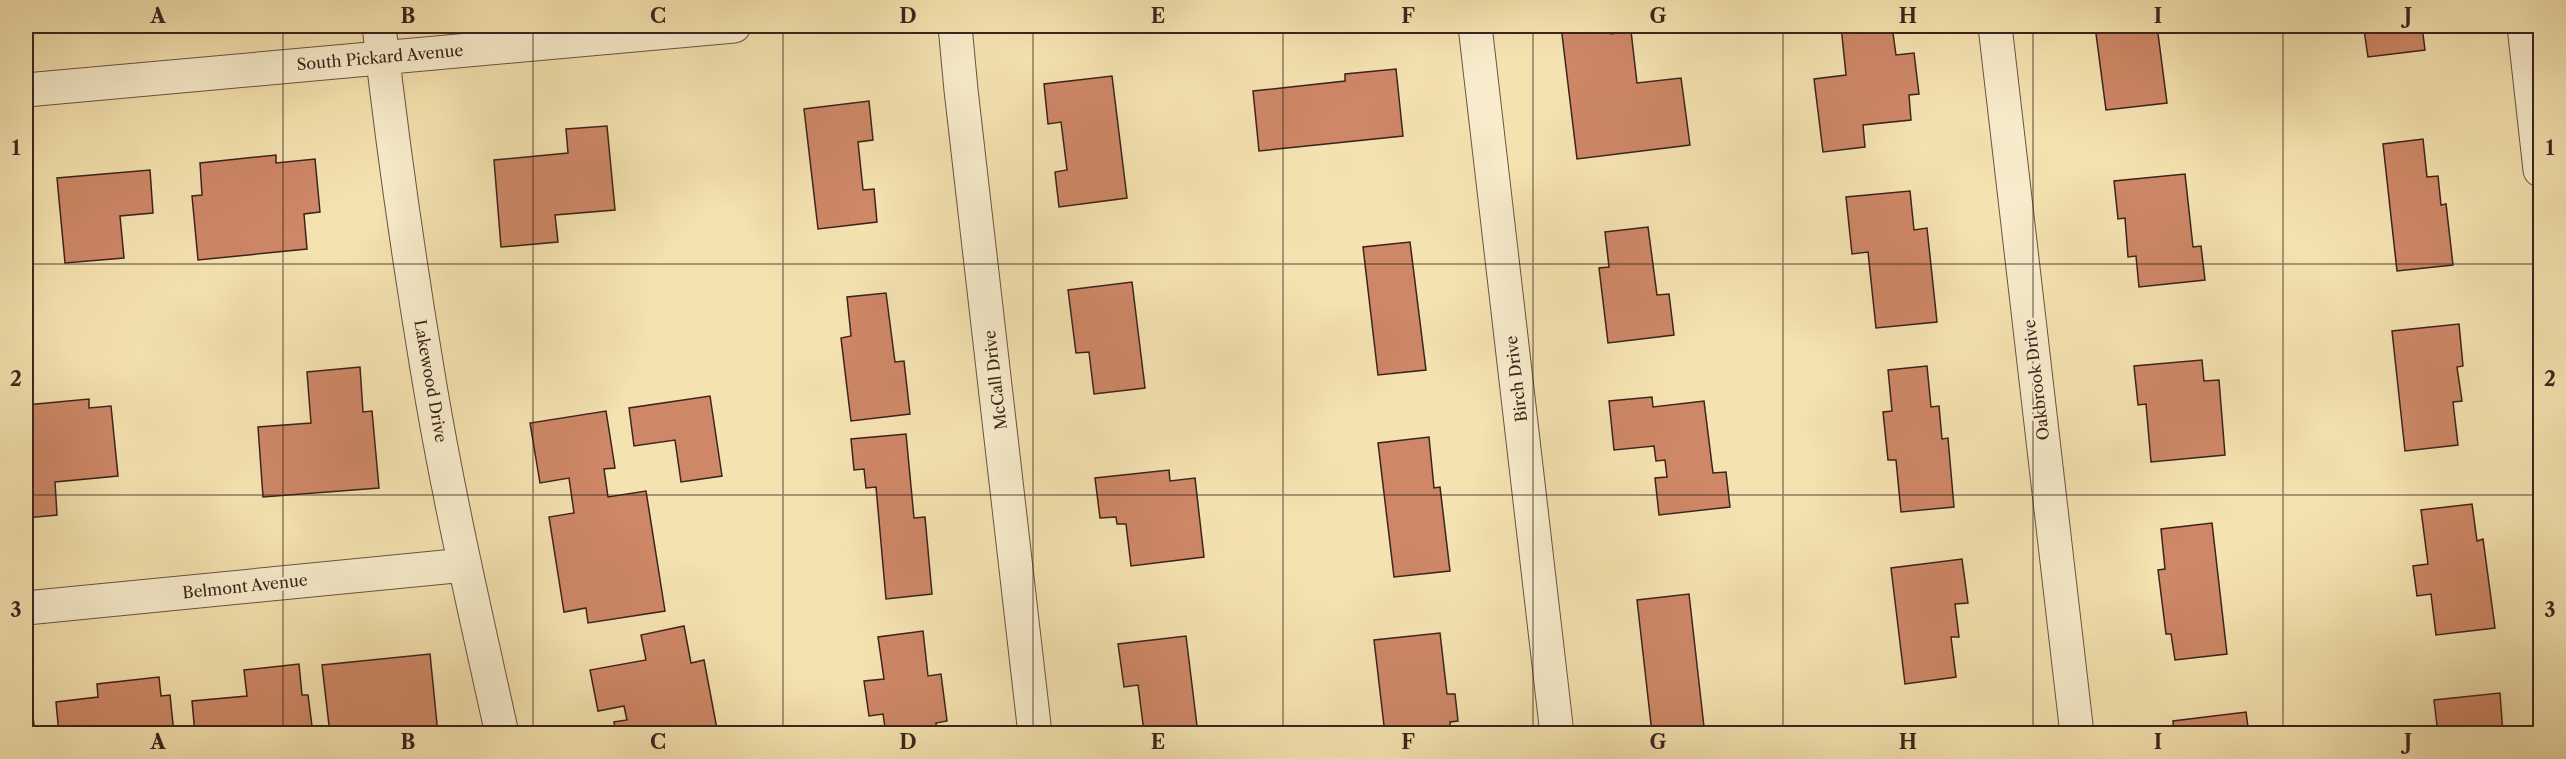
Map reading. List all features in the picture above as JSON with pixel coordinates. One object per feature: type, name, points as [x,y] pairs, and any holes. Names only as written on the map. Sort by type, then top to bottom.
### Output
[{"type":"street","name":"South Pickard Avenue","points":[[26,90],[117,82],[380,41],[734,26]]},
{"type":"street","name":"McCall Drive","points":[[955,26],[1035,734]]},
{"type":"street","name":"Birch Drive","points":[[1476,26],[1557,734]]},
{"type":"street","name":"Oakbrook Drive","points":[[1995,26],[2077,734]]},
{"type":"street","points":[[2524,26],[2541,170]]},
{"type":"street","name":"Lakewood Drive","points":[[380,41],[389,122],[427,369],[465,565],[502,734]]},
{"type":"street","name":"Belmont Avenue","points":[[26,608],[465,565]]},
{"type":"building","points":[[1561,26],[1610,26],[1611,34],[1631,31],[1637,83],[1681,78],[1690,145],[1577,159]]},
{"type":"building","points":[[1841,26],[1892,26],[1896,55],[1914,53],[1919,94],[1909,95],[1911,120],[1863,125],[1865,147],[1823,152],[1814,79],[1846,75]]},
{"type":"building","points":[[2095,26],[2157,26],[2167,103],[2106,110]]},
{"type":"building","points":[[2339,26],[2422,26],[2425,50],[2368,57],[2364,30],[2340,33]]},
{"type":"building","points":[[1396,69],[1403,136],[1259,151],[1253,91],[1345,81],[1345,74]]},
{"type":"building","points":[[1112,76],[1127,198],[1059,207],[1055,172],[1067,170],[1061,122],[1048,124],[1044,84]]},
{"type":"building","points":[[869,101],[873,140],[858,142],[863,190],[874,189],[877,222],[818,229],[804,109]]},
{"type":"building","points":[[607,126],[615,210],[555,215],[558,242],[501,247],[494,160],[568,153],[566,129]]},
{"type":"building","points":[[2423,139],[2427,177],[2438,176],[2441,205],[2446,204],[2453,265],[2397,271],[2383,144]]},
{"type":"building","points":[[276,155],[276,163],[315,159],[320,212],[304,214],[307,249],[198,260],[192,196],[202,195],[200,163]]},
{"type":"building","points":[[150,170],[153,213],[120,216],[124,258],[65,263],[57,178]]},
{"type":"building","points":[[2185,174],[2193,247],[2201,246],[2205,280],[2139,287],[2136,256],[2128,257],[2125,218],[2118,219],[2114,181]]},
{"type":"building","points":[[1910,191],[1914,230],[1927,228],[1937,322],[1876,328],[1868,252],[1852,254],[1846,197]]},
{"type":"building","points":[[1648,227],[1657,295],[1669,294],[1674,335],[1608,343],[1599,268],[1609,267],[1605,232]]},
{"type":"building","points":[[1410,242],[1426,370],[1378,375],[1363,247]]},
{"type":"building","points":[[1132,282],[1145,388],[1094,394],[1089,352],[1076,353],[1068,290]]},
{"type":"building","points":[[886,293],[895,362],[904,361],[910,414],[851,421],[841,338],[851,336],[847,297]]},
{"type":"building","points":[[2459,324],[2463,366],[2457,367],[2462,401],[2453,402],[2458,445],[2405,451],[2392,331]]},
{"type":"building","points":[[2202,360],[2204,381],[2219,380],[2225,455],[2151,462],[2146,404],[2138,405],[2134,366]]},
{"type":"building","points":[[1927,366],[1931,407],[1939,406],[1942,439],[1948,438],[1954,507],[1901,512],[1896,460],[1888,460],[1883,412],[1892,411],[1888,370]]},
{"type":"building","points":[[360,367],[363,412],[372,411],[379,488],[263,497],[258,427],[311,423],[307,372]]},
{"type":"building","points":[[710,396],[722,476],[681,482],[675,440],[634,446],[629,408]]},
{"type":"building","points":[[1652,397],[1653,407],[1704,401],[1713,473],[1726,472],[1730,507],[1659,515],[1655,478],[1667,477],[1665,460],[1656,461],[1654,446],[1614,450],[1609,401]]},
{"type":"building","points":[[89,399],[89,408],[111,406],[118,476],[55,482],[57,515],[26,518],[26,405]]},
{"type":"building","points":[[606,411],[615,468],[604,469],[608,497],[646,491],[665,611],[588,623],[586,608],[564,612],[549,517],[574,513],[569,478],[540,483],[530,423]]},
{"type":"building","points":[[906,434],[914,518],[925,517],[932,594],[886,599],[876,487],[866,488],[864,469],[854,470],[851,439]]},
{"type":"building","points":[[1429,437],[1434,488],[1440,487],[1450,571],[1394,577],[1378,443]]},
{"type":"building","points":[[1169,470],[1170,481],[1195,478],[1204,557],[1131,566],[1126,524],[1117,524],[1116,517],[1100,518],[1095,478]]},
{"type":"building","points":[[2472,504],[2477,541],[2483,539],[2495,628],[2436,635],[2431,594],[2417,596],[2413,566],[2428,564],[2421,510]]},
{"type":"building","points":[[2212,523],[2227,654],[2175,660],[2171,634],[2166,634],[2158,570],[2165,569],[2161,529]]},
{"type":"building","points":[[1962,559],[1968,603],[1955,604],[1959,637],[1951,637],[1956,677],[1905,684],[1891,568]]},
{"type":"building","points":[[1689,594],[1704,727],[1652,733],[1637,600]]},
{"type":"building","points":[[684,626],[691,663],[704,660],[717,729],[699,734],[616,734],[614,722],[627,720],[624,706],[598,711],[590,670],[646,660],[641,635]]},
{"type":"building","points":[[923,631],[928,676],[941,674],[947,721],[936,723],[937,734],[886,734],[883,714],[869,716],[864,681],[884,679],[878,637]]},
{"type":"building","points":[[1440,633],[1447,694],[1455,694],[1458,721],[1450,722],[1451,734],[1385,734],[1374,640]]},
{"type":"building","points":[[1186,636],[1198,734],[1136,734],[1144,732],[1138,685],[1124,687],[1118,644]]},
{"type":"building","points":[[430,654],[438,734],[330,734],[322,665]]},
{"type":"building","points":[[299,664],[302,695],[308,695],[313,734],[195,734],[192,701],[247,696],[244,670]]},
{"type":"building","points":[[159,677],[161,696],[170,695],[174,734],[59,734],[56,702],[98,697],[97,684]]},
{"type":"building","points":[[30,690],[35,734],[26,734],[26,691]]},
{"type":"building","points":[[2500,693],[2503,734],[2438,734],[2434,700]]},
{"type":"building","points":[[2246,712],[2249,734],[2174,734],[2173,721]]}]
